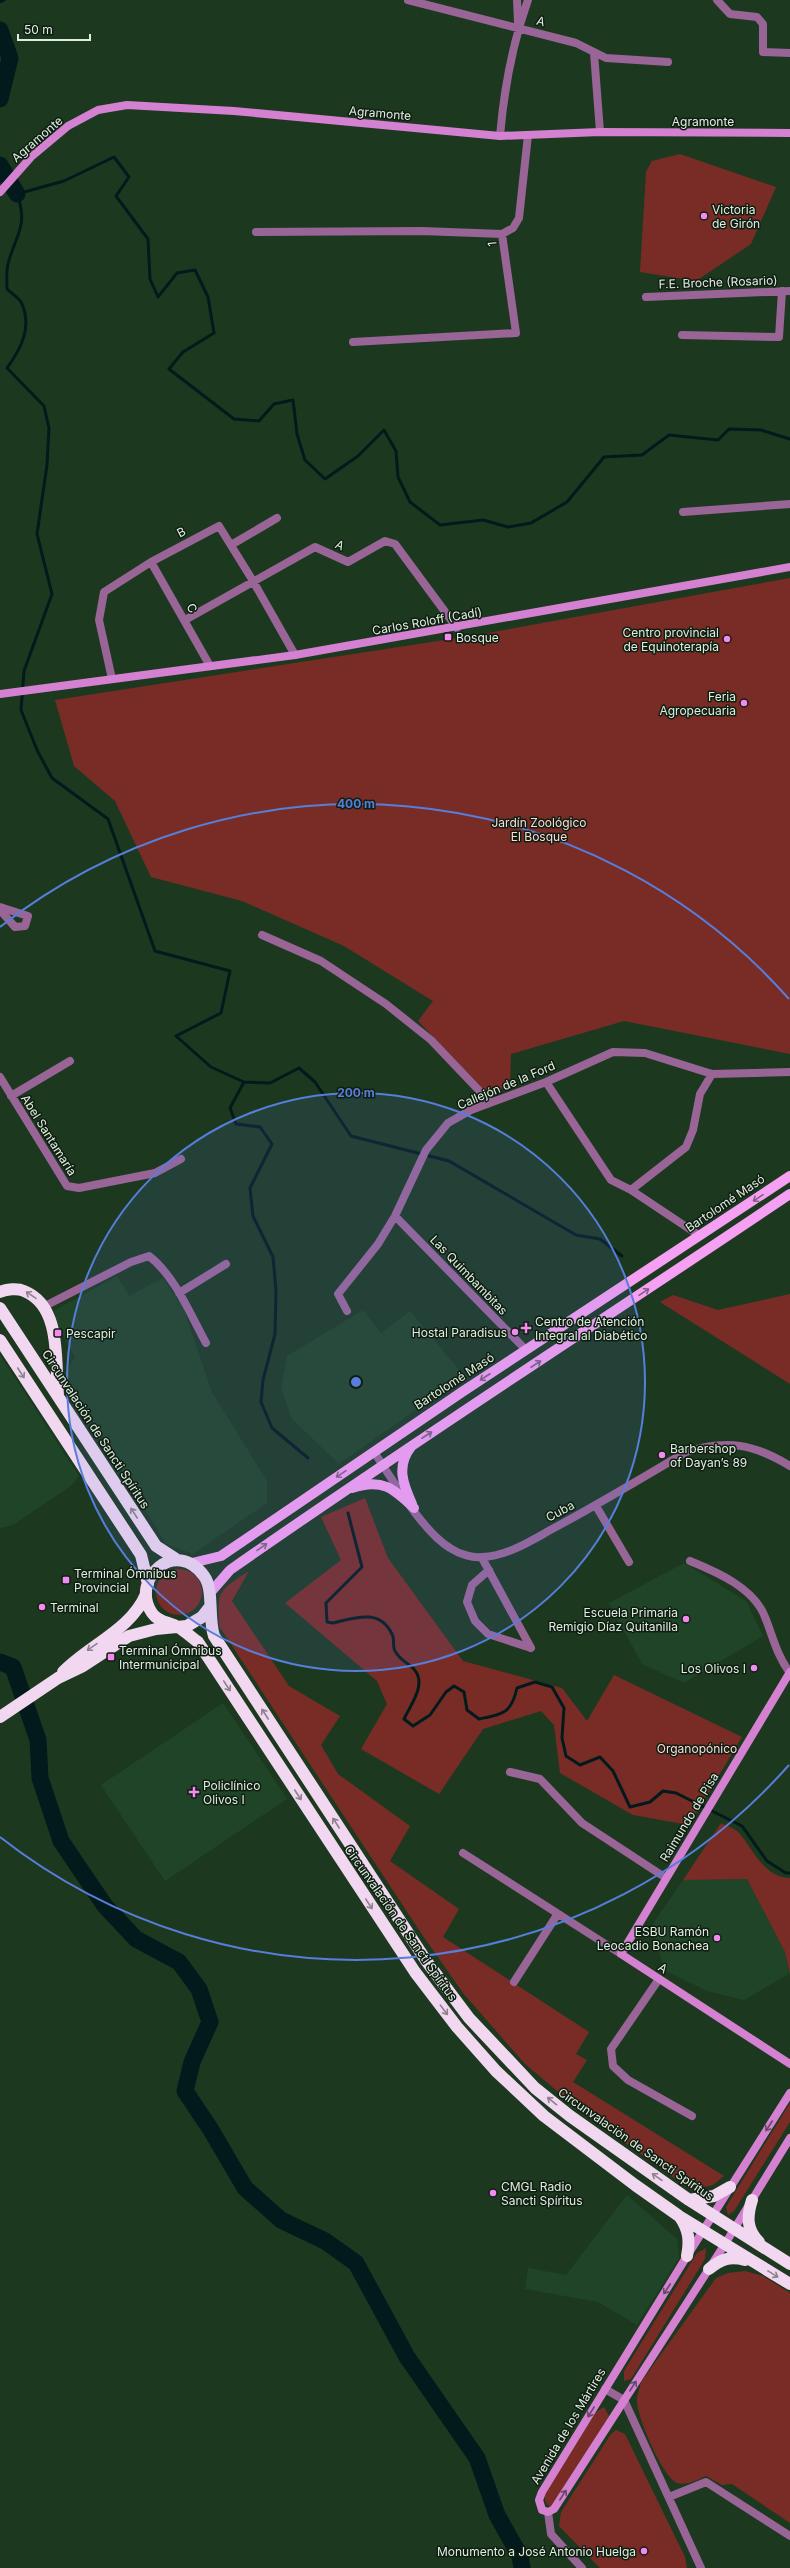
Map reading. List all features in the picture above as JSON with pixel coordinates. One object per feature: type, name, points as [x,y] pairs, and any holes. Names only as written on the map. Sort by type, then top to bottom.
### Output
[{"type":"highway","points":[[0,1292],[20,1290],[33,1295],[43,1307],[53,1330],[58,1396]]},
{"type":"highway","name":"Circunvalación de Sancti Spíritus","points":[[0,1308],[156,1546],[176,1559]]},
{"type":"highway","points":[[0,1340],[141,1555],[147,1589],[147,1604],[152,1614],[159,1620],[177,1627]]},
{"type":"highway","points":[[92,1480],[102,1464]]},
{"type":"highway","points":[[0,1716],[58,1678],[83,1666],[129,1636],[156,1629],[177,1627],[195,1622],[202,1617],[209,1608],[210,1593],[205,1577],[192,1563],[176,1559],[164,1563],[154,1570],[141,1606],[123,1625],[76,1658],[58,1678]]},
{"type":"highway","name":"Circunvalación de Sancti Spíritus","points":[[209,1608],[214,1636],[427,1962],[469,2018],[535,2088],[570,2116],[689,2200],[790,2264]]},
{"type":"highway","name":"Circunvalación de Sancti Spíritus","points":[[177,1627],[198,1642],[390,1935],[457,2027],[496,2072],[544,2116],[635,2185],[702,2231],[790,2284]]},
{"type":"highway","points":[[689,2200],[714,2196],[730,2187]]},
{"type":"highway","points":[[752,2200],[748,2213],[748,2226],[753,2236],[764,2247]]},
{"type":"highway","points":[[679,2216],[686,2226],[689,2242],[687,2256]]},
{"type":"highway","points":[[709,2269],[724,2259],[733,2256],[755,2263]]},
{"type":"main road","name":"Bartolomé Masó","points":[[192,1563],[221,1556],[526,1350],[790,1176]]},
{"type":"main road","points":[[210,1593],[230,1570],[382,1464],[574,1340],[790,1194]]},
{"type":"main road","points":[[414,1443],[405,1454],[401,1465],[402,1477],[414,1508]]},
{"type":"main road","points":[[338,1495],[370,1484],[385,1485],[414,1508]]},
{"type":"street","name":"A","points":[[408,0],[576,43],[606,58],[668,62]]},
{"type":"street","points":[[517,0],[518,27]]},
{"type":"street","points":[[500,136],[505,82],[518,27],[528,0]]},
{"type":"street","points":[[717,0],[730,14],[757,17],[763,24],[763,52],[790,53]]},
{"type":"street","points":[[594,53],[600,132]]},
{"type":"street","name":"Agramonte","points":[[0,192],[19,169],[68,126],[98,110],[127,105],[234,111],[500,136],[600,132],[790,133]]},
{"type":"street","name":"1","points":[[353,342],[516,333],[502,234],[514,228],[519,218],[528,135]]},
{"type":"street","points":[[256,232],[422,232],[502,234]]},
{"type":"street","points":[[682,335],[779,337],[786,291]]},
{"type":"street","name":"F.E. Broche (Rosario)","points":[[646,297],[786,291]]},
{"type":"street","points":[[683,512],[790,504]]},
{"type":"street","points":[[231,545],[278,518]]},
{"type":"street","name":"B","points":[[112,679],[98,620],[104,592],[151,562],[219,526],[254,581],[295,655]]},
{"type":"street","name":"A","points":[[185,620],[315,547],[348,562],[385,541],[395,544],[457,628]]},
{"type":"street","name":"C","points":[[151,562],[210,666]]},
{"type":"street","name":"Carlos Roloff (Cadí)","points":[[0,694],[295,655],[457,628],[790,567]]},
{"type":"street","points":[[262,935],[321,961],[386,1004],[431,1040],[490,1102]]},
{"type":"street","name":"Callejón de la Ford","points":[[347,1311],[338,1294],[378,1244],[395,1216],[426,1150],[448,1123],[490,1102],[546,1082],[613,1052],[645,1053],[712,1074],[790,1072]]},
{"type":"street","points":[[11,1096],[70,1061]]},
{"type":"street","points":[[630,1190],[686,1147],[693,1130],[700,1094],[712,1074]]},
{"type":"street","name":"Abel Santamaría","points":[[0,1077],[67,1186],[79,1188],[155,1173],[181,1159]]},
{"type":"street","points":[[546,1082],[611,1180],[630,1190],[700,1236]]},
{"type":"street","name":"Las Quimbambitas","points":[[395,1216],[526,1350]]},
{"type":"street","points":[[43,1307],[131,1262],[149,1256],[159,1264],[179,1293],[206,1343]]},
{"type":"street","points":[[179,1293],[226,1264]]},
{"type":"street","name":"Cuba","points":[[374,1452],[433,1535],[451,1549],[467,1556],[482,1558],[502,1554],[522,1545],[596,1506],[686,1452],[700,1448],[740,1444],[762,1451],[790,1466]]},
{"type":"street","points":[[596,1506],[629,1562]]},
{"type":"street","points":[[482,1558],[489,1570],[531,1648],[488,1634],[475,1621],[467,1602],[472,1585],[489,1570]]},
{"type":"street","points":[[690,1561],[735,1584],[754,1599],[765,1615],[779,1659],[790,1673]]},
{"type":"street","name":"Raimundo de Pisa","points":[[620,1954],[790,1673]]},
{"type":"street","points":[[510,1772],[540,1779],[582,1823],[666,1878]]},
{"type":"street","name":"A","points":[[463,1853],[790,2064]]},
{"type":"street","points":[[514,1982],[557,1915]]},
{"type":"street","points":[[659,1979],[611,2049],[613,2066],[628,2080],[692,2116]]},
{"type":"street","name":"Avenida de los Mártires","points":[[548,2512],[542,2510],[539,2506],[542,2492],[702,2231],[790,2093]]},
{"type":"street","points":[[582,2568],[551,2534],[548,2512],[554,2509],[725,2244],[790,2138]]},
{"type":"street","points":[[605,2389],[624,2400],[701,2568]]},
{"type":"street","points":[[669,2497],[706,2482],[790,2536]]},
{"type":"shaded area","name":"Pescapir","points":[[117,1276],[129,1296],[163,1278],[183,1307],[212,1392],[267,1481],[267,1503],[193,1554],[166,1544],[64,1374],[75,1357],[50,1313]]},
{"type":"shaded area","points":[[363,1310],[381,1333],[410,1311],[464,1376],[339,1464],[292,1419],[281,1388],[287,1356]]},
{"type":"shaded area","points":[[0,1355],[79,1476],[72,1485],[13,1525],[0,1528]]},
{"type":"shaded area","name":"Escuela Primaria Remigio Díaz Quitanilla","points":[[684,1563],[746,1601],[763,1636],[684,1683],[642,1664],[609,1603]]},
{"type":"shaded area","name":"Policlínico Olivos I","points":[[223,1703],[287,1799],[165,1881],[101,1785]]},
{"type":"shaded area","name":"ESBU Ramón Leocadio Bonachea","points":[[747,1879],[785,1952],[789,1974],[744,2000],[707,1991],[664,1970],[652,1925],[683,1880]]},
{"type":"shaded area","points":[[627,2195],[677,2239],[679,2258],[637,2325],[598,2302],[525,2289],[528,2268],[566,2275]]},
{"type":"green space","name":"Victoria de Girón","points":[[680,154],[776,187],[751,244],[696,281],[640,272],[646,172],[652,161]]},
{"type":"green space","name":"Jardín Zoológico El Bosque","points":[[790,578],[790,1054],[624,1021],[511,1054],[510,1086],[488,1094],[418,1021],[433,1001],[344,946],[242,901],[151,877],[115,801],[74,766],[55,700],[477,635]]},
{"type":"green space","points":[[790,1294],[790,1384],[660,1302],[673,1295],[718,1310]]},
{"type":"green space","name":"Organopónico","points":[[365,1498],[388,1558],[463,1661],[562,1688],[587,1721],[614,1675],[742,1737],[689,1825],[633,1815],[560,1773],[554,1725],[541,1711],[483,1729],[439,1794],[361,1749],[387,1704],[377,1681],[285,1603],[341,1560],[321,1517]]},
{"type":"green space","points":[[184,1569],[188,1570],[198,1579],[201,1583],[201,1601],[192,1611],[184,1615],[174,1615],[166,1611],[157,1601],[156,1587],[160,1579],[170,1570]]},
{"type":"green space","points":[[249,1571],[232,1601],[289,1686],[340,1716],[321,1745],[338,1774],[410,1826],[390,1861],[459,1909],[443,1937],[589,2032],[576,2054],[587,2060],[573,2082],[724,2176],[713,2185],[691,2190],[582,2112],[525,2064],[463,1993],[421,1933],[219,1626],[218,1614],[222,1592],[231,1583]]},
{"type":"green space","points":[[721,1823],[738,1832],[766,1868],[781,1877],[790,1878],[790,1975],[785,1952],[747,1879],[683,1880]]},
{"type":"green space","points":[[790,2103],[790,2122],[734,2211],[728,2215],[726,2207]]},
{"type":"green space","points":[[706,2248],[705,2259],[631,2379],[624,2381],[624,2371],[697,2253]]},
{"type":"green space","points":[[745,2271],[763,2276],[790,2293],[790,2523],[732,2484],[722,2485],[706,2476],[696,2481],[681,2484],[671,2479],[651,2445],[638,2408],[637,2398],[641,2382],[716,2278],[728,2273]]},
{"type":"green space","points":[[604,2407],[609,2416],[552,2506],[549,2506],[545,2501],[545,2493],[596,2412]]},
{"type":"green space","points":[[616,2430],[625,2434],[685,2557],[687,2568],[600,2568],[559,2526],[561,2512],[611,2434]]},
{"type":"waterway","points":[[0,2],[4,0]]},
{"type":"waterway","points":[[0,30],[10,58],[0,99]]},
{"type":"waterway","points":[[308,1458],[272,1428],[261,1402],[263,1380],[275,1334],[276,1291],[273,1257],[253,1216],[250,1188],[272,1144],[260,1127],[236,1124],[230,1108],[244,1082],[211,1067],[176,1036],[221,1013],[230,971],[155,951],[108,819],[52,778],[37,750],[21,710],[24,671],[52,594],[37,534],[47,465],[49,428],[44,406],[7,368],[21,345],[26,328],[26,320],[21,302],[7,289],[8,264],[20,230],[22,214],[17,194],[64,181],[114,157],[129,177],[116,196],[148,239],[150,279],[158,297],[177,273],[195,270],[208,297],[214,333],[183,352],[169,369],[234,419],[259,421],[274,404],[293,400],[297,434],[305,460],[325,479],[358,456],[384,430],[396,451],[398,477],[410,502],[440,525],[483,520],[508,527],[531,523],[567,502],[604,457],[642,455],[669,435],[718,440],[729,429],[761,430],[790,439]]},
{"type":"waterway","points":[[0,165],[17,194]]},
{"type":"waterway","points":[[244,1082],[270,1083],[299,1068],[315,1082],[351,1136],[449,1161],[576,1235],[600,1239],[622,1256]]},
{"type":"waterway","points":[[348,1513],[362,1567],[326,1603],[327,1622],[333,1623],[358,1617],[366,1617],[373,1618],[387,1626],[393,1636],[395,1651],[401,1659],[413,1668],[419,1680],[417,1694],[404,1719],[413,1726],[430,1715],[446,1692],[454,1686],[464,1692],[467,1710],[479,1719],[500,1714],[509,1708],[515,1697],[517,1688],[535,1682],[552,1687],[564,1708],[562,1738],[566,1756],[580,1765],[600,1757],[613,1771],[630,1807],[650,1802],[663,1791],[676,1793],[742,1826],[767,1861],[786,1873],[790,1873]]},
{"type":"waterway","points":[[0,1662],[13,1667],[38,1740],[40,1778],[61,1841],[105,1906],[136,1939],[179,1962],[199,1989],[210,2022],[192,2062],[185,2091],[211,2130],[245,2188],[281,2220],[325,2241],[356,2263],[407,2357],[477,2458],[497,2515],[520,2556],[522,2568]]},
{"type":"place","name":"Victoria de Girón","points":[[704,216]]},
{"type":"place","name":"Bosque","points":[[448,637]]},
{"type":"place","name":"Centro provincial de Equinoterapía","points":[[727,639]]},
{"type":"place","name":"Feria Agropecuaria","points":[[744,703]]},
{"type":"place","name":"Centro de Atención Integral al Diabético","points":[[526,1328]]},
{"type":"place","name":"Hostal Paradisus","points":[[515,1332]]},
{"type":"place","name":"Pescapir","points":[[58,1333]]},
{"type":"place","name":"Barbershop of Dayan’s 89","points":[[662,1455]]},
{"type":"place","name":"Terminal Ómnibus Provincial","points":[[66,1580]]},
{"type":"place","name":"Terminal","points":[[42,1607]]},
{"type":"place","name":"Escuela Primaria Remigio Díaz Quitanilla","points":[[686,1619]]},
{"type":"place","name":"Terminal Ómnibus Intermunicipal","points":[[111,1657]]},
{"type":"place","name":"Los Olivos I","points":[[754,1668]]},
{"type":"place","name":"Policlínico Olivos I","points":[[194,1792]]},
{"type":"place","name":"ESBU Ramón Leocadio Bonachea","points":[[717,1938]]},
{"type":"place","name":"CMGL Radio Sancti Spíritus","points":[[493,2193]]},
{"type":"place","name":"Monumento a José Antonio Huelga","points":[[644,2551]]}]
